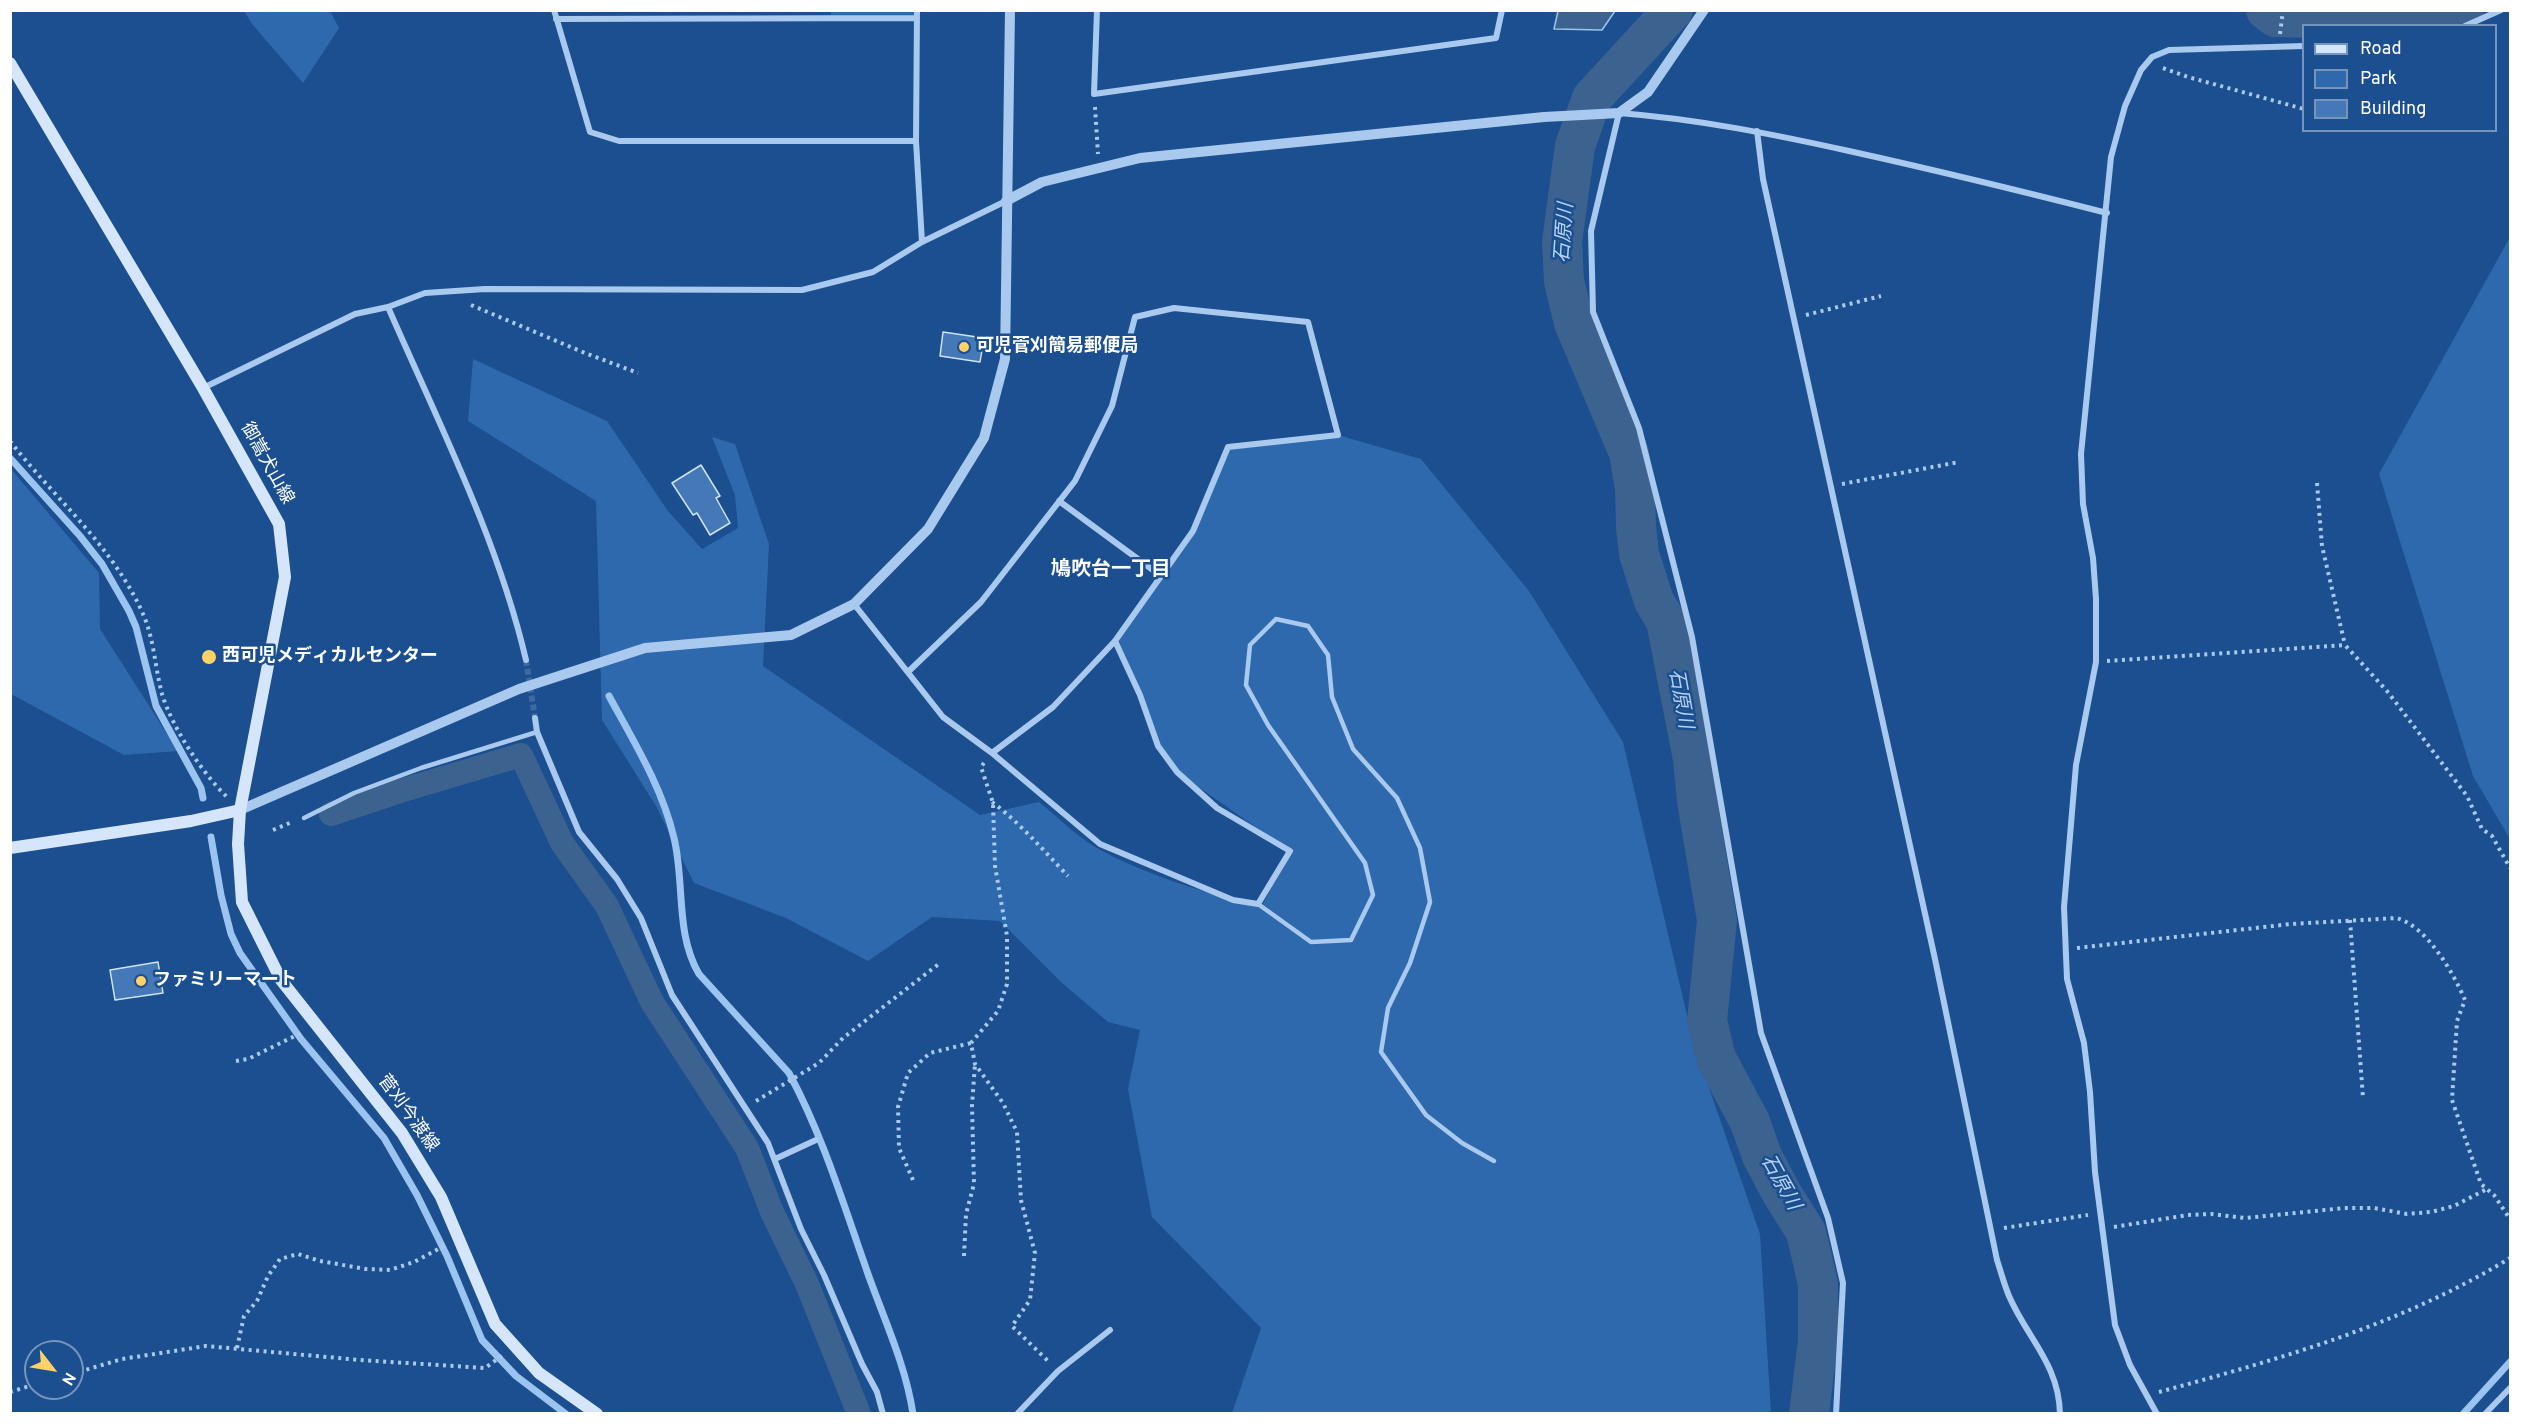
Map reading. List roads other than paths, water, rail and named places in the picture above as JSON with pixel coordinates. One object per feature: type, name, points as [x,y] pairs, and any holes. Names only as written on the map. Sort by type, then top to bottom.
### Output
[{"type":"main road","name":"御嵩犬山線","points":[[10,63],[203,388],[279,524],[285,577],[240,810]]},
{"type":"main road","points":[[10,848],[191,821],[240,810]]},
{"type":"main road","name":"菅刈今渡線","points":[[240,810],[238,844],[242,902],[281,980],[402,1133],[441,1197],[495,1324],[539,1373],[597,1413]]},
{"type":"street","points":[[554,10],[590,132],[619,141],[916,141]]},
{"type":"street","points":[[917,10],[916,141],[922,242]]},
{"type":"street","points":[[240,810],[519,688],[645,648],[790,635],[854,604],[928,529],[984,438],[1005,359],[1010,10]]},
{"type":"street","points":[[1096,10],[1094,94],[1496,38],[1502,10]]},
{"type":"street","points":[[1704,10],[1648,92],[1619,113],[1591,231],[1593,312],[1639,428],[1692,637],[1761,1033],[1828,1218],[1843,1283],[1836,1413]]},
{"type":"street","points":[[2470,24],[2501,10]]},
{"type":"street","points":[[556,19],[917,18]]},
{"type":"street","points":[[2157,1413],[2130,1365],[2115,1325],[2095,1172],[2090,1092],[2084,1043],[2067,979],[2064,907],[2076,765],[2096,662],[2097,599],[2093,558],[2083,504],[2081,454],[2114,147],[2125,106],[2141,70],[2152,57],[2169,50],[2302,46]]},
{"type":"street","points":[[203,388],[355,314],[388,307],[425,293],[484,289],[802,290],[873,272],[922,242],[1042,182],[1099,166],[1140,158],[1544,117],[1619,113],[1673,117],[1757,131],[1952,174],[2107,213]]},
{"type":"street","points":[[1757,131],[1763,179],[1935,959],[1991,1231],[2009,1296],[2055,1376],[2060,1399],[2060,1413]]},
{"type":"street","points":[[388,307],[467,487],[515,614],[526,660]]},
{"type":"street","points":[[909,671],[981,602],[1075,481],[1112,406],[1135,317],[1174,308],[1308,322],[1338,435],[1228,447],[1193,531],[1115,641],[1053,707],[992,753]]},
{"type":"street","points":[[1059,501],[1161,576]]},
{"type":"street","points":[[854,604],[943,717],[992,753],[1100,844],[1233,900],[1258,904],[1290,851],[1217,808],[1177,772],[1158,746],[1140,695],[1115,641]]},
{"type":"street","points":[[535,718],[537,732],[579,832],[617,879],[641,918],[672,995],[768,1143],[801,1228],[862,1364],[877,1392],[883,1413]]},
{"type":"street","points":[[774,1159],[816,1140]]},
{"type":"street","points":[[1017,1413],[1058,1371],[1110,1330]]},
{"type":"street","points":[[2486,1413],[2511,1388]]},
{"type":"lane","points":[[1258,904],[1311,942],[1351,939],[1373,895],[1365,863],[1268,725],[1246,684],[1250,645],[1276,619],[1308,627],[1328,655],[1332,697],[1353,749],[1397,798],[1420,848],[1430,902],[1410,963],[1388,1008],[1381,1052],[1426,1116],[1462,1143],[1494,1161]]},
{"type":"lane","points":[[304,818],[354,793],[421,768],[537,732]]},
{"type":"waterway","name":"石原川","points":[[1673,10],[1592,98],[1575,146],[1562,242],[1564,281],[1574,323],[1629,453],[1635,488],[1639,554],[1654,601],[1666,621],[1693,759],[1697,801],[1717,920],[1707,1021],[1716,1058],[1750,1122],[1762,1156],[1806,1232],[1818,1284],[1818,1341],[1809,1414]]},
{"type":"waterway","name":"石原川","points":[[2266,10],[2275,17],[2370,20],[2418,18],[2464,10]]},
{"type":"waterway","points":[[10,458],[102,564],[129,611],[136,627],[156,706],[201,788],[203,798]]},
{"type":"waterway","points":[[609,696],[646,765],[669,819],[677,855],[683,925],[691,958],[699,974],[789,1073],[801,1097],[832,1172],[894,1343],[913,1414]]},
{"type":"waterway","points":[[331,814],[521,755],[562,843],[607,906],[652,1002],[747,1148],[772,1212],[807,1284],[859,1414]]},
{"type":"waterway","points":[[211,837],[221,895],[231,934],[240,953],[301,1039],[384,1138],[417,1195],[447,1256],[482,1340],[516,1376],[566,1414]]},
{"type":"waterway","points":[[2463,1414],[2510,1362]]},
{"type":"tunnel","points":[[526,660],[535,718]]},
{"type":"place","name":"可児菅刈簡易郵便局","points":[[964,347]]},
{"type":"place","name":"西可児メディカルセンター","points":[[209,657]]},
{"type":"place","name":"ファミリーマート","points":[[141,981]]},
{"type":"district","name":"鳩吹台一丁目","points":[[1111,571]]}]
